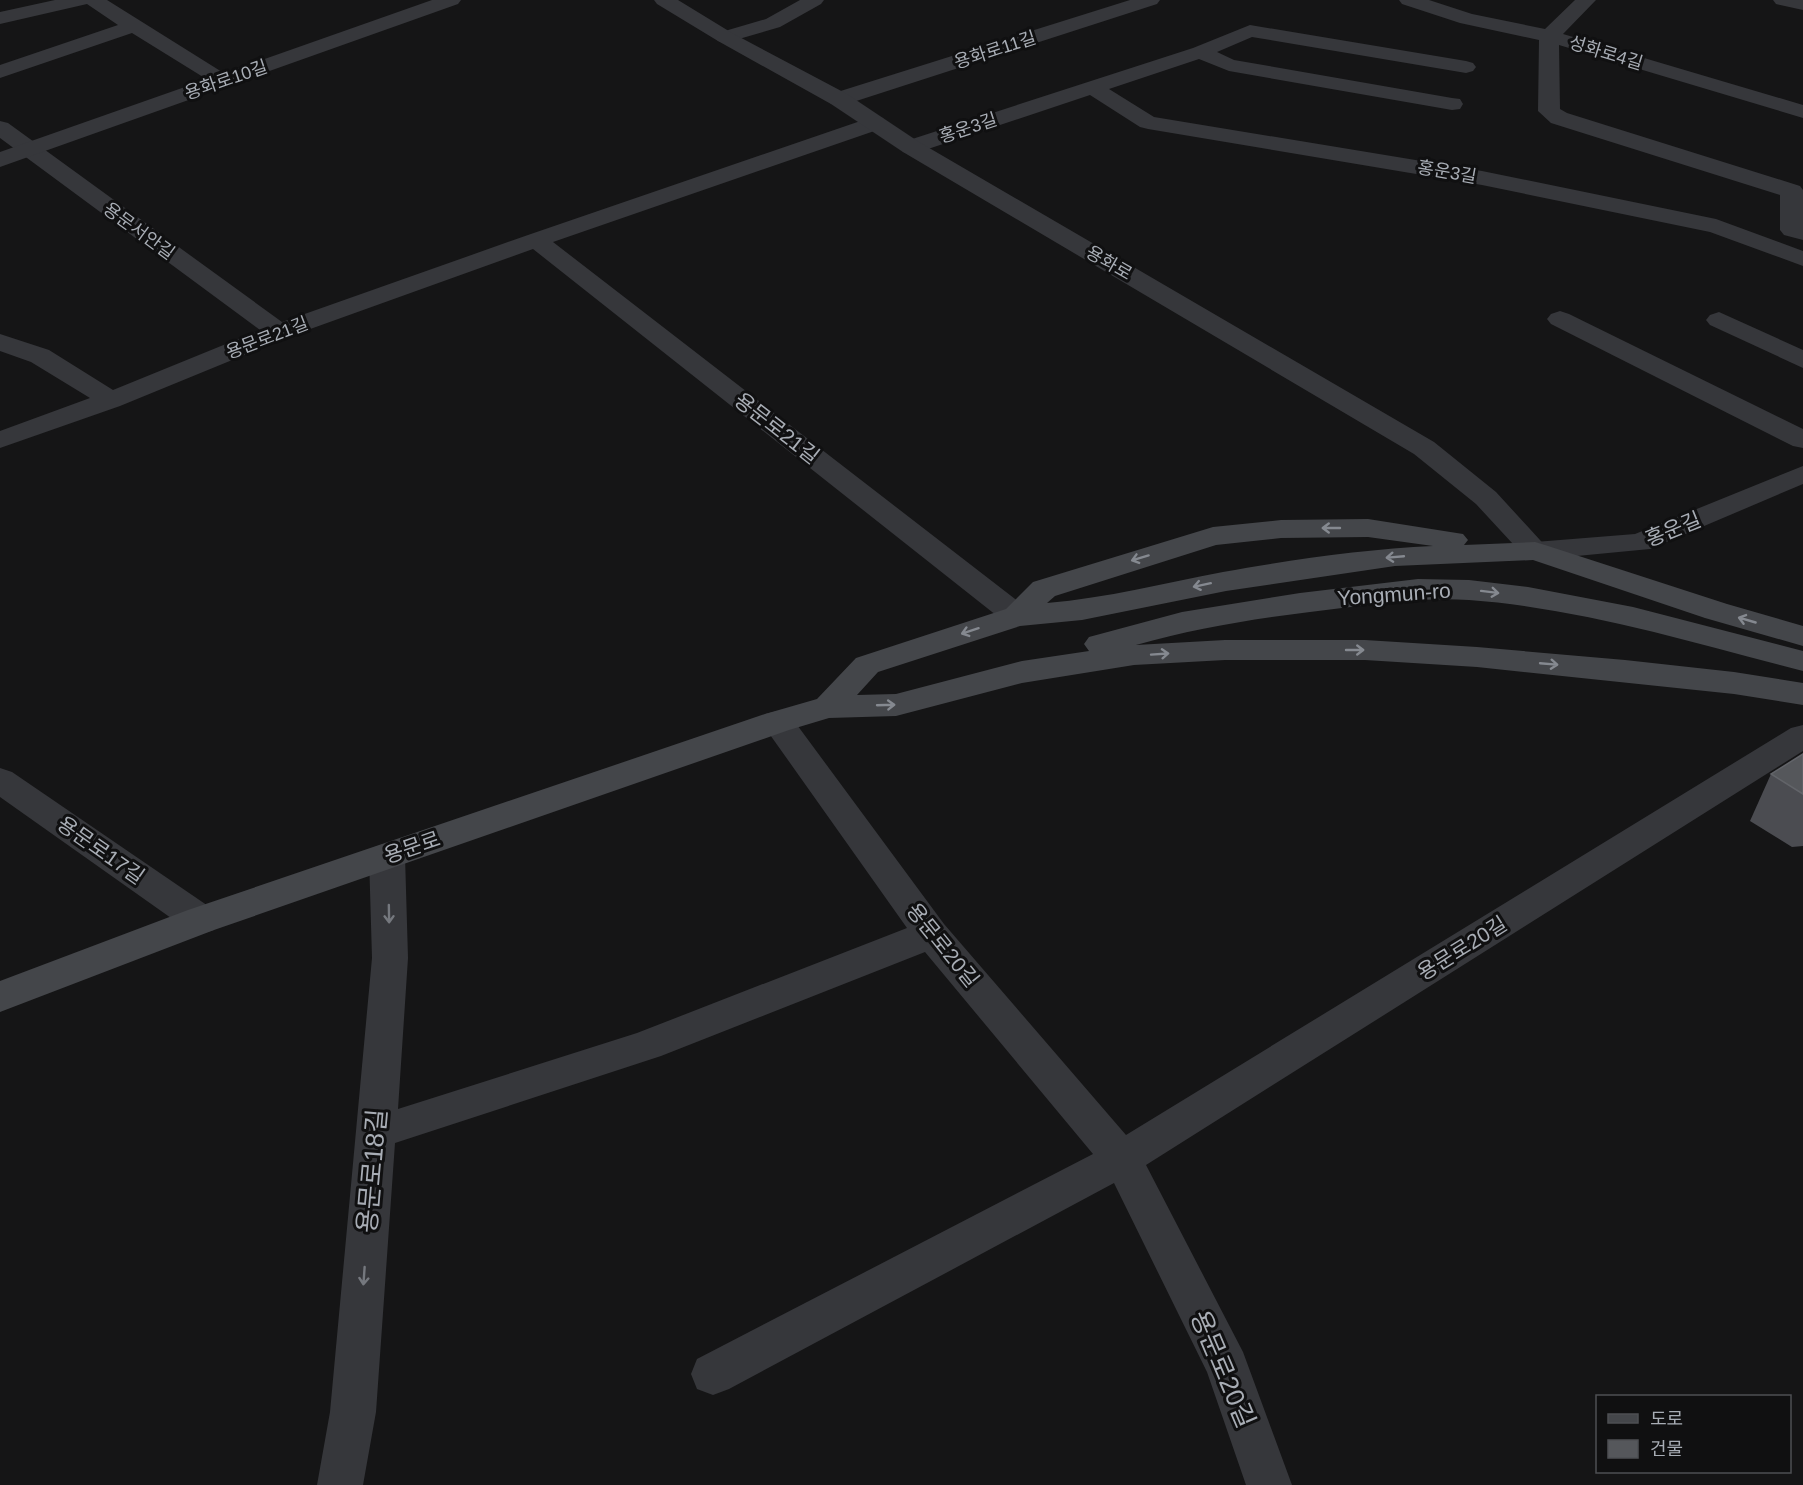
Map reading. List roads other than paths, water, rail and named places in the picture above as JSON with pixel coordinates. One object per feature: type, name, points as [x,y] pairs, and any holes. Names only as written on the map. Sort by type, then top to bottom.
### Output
[{"type":"main road","name":"Yongmun-ro","points":[[1017,616],[1044,589],[1213,536],[1281,528],[1368,528],[1535,551],[1716,611],[1803,636]]},
{"type":"main road","name":"Yongmun-ro","points":[[828,707],[867,665],[1017,616],[1082,610],[1245,577],[1395,557],[1535,551]]},
{"type":"main road","points":[[1245,577],[1289,580],[1303,586],[1306,595],[1300,603]]},
{"type":"main road","name":"Yongmun-ro","points":[[1022,672],[1087,647],[1182,622],[1300,603],[1418,589],[1468,590],[1528,597],[1633,617],[1803,661]]},
{"type":"main road","points":[[1022,672],[1157,654],[1225,650],[1365,650],[1625,670],[1803,694]]},
{"type":"main road","name":"용문로","points":[[0,997],[201,920],[777,722],[828,707],[896,705],[1022,672]]},
{"type":"street","points":[[0,18],[81,0]]},
{"type":"street","points":[[94,0],[222,81]]},
{"type":"street","name":"용화로10길","points":[[0,160],[451,0]]},
{"type":"street","name":"용화로","points":[[664,0],[725,37],[839,99],[910,147],[1424,448],[1486,498],[1535,551]]},
{"type":"street","points":[[725,37],[773,23],[814,0]]},
{"type":"street","name":"용화로11길","points":[[839,99],[1150,0]]},
{"type":"street","name":"성화로4길","points":[[1408,0],[1467,19],[1550,36],[1803,112]]},
{"type":"street","points":[[1586,0],[1550,36],[1549,111],[1559,118],[1792,191],[1792,230],[1803,233]]},
{"type":"street","points":[[1783,0],[1803,4]]},
{"type":"street","points":[[1467,19],[1485,6]]},
{"type":"street","points":[[0,72],[134,26]]},
{"type":"street","name":"홍운3길","points":[[910,147],[1200,52],[1250,31],[1466,67]]},
{"type":"street","points":[[1200,52],[1229,65],[1452,104]]},
{"type":"street","name":"홍운3길","points":[[1093,88],[1148,122],[1482,178],[1705,224],[1803,259]]},
{"type":"street","name":"용문로21길","points":[[0,440],[111,400],[279,332],[875,123]]},
{"type":"street","name":"용문서안길","points":[[0,128],[279,332]]},
{"type":"street","name":"용문로21길","points":[[536,240],[1017,616]]},
{"type":"street","points":[[1560,319],[1803,440]]},
{"type":"street","points":[[1719,320],[1803,360]]},
{"type":"street","points":[[0,342],[40,356],[111,400]]},
{"type":"street","name":"홍운길","points":[[1535,551],[1640,543],[1803,474]]},
{"type":"street","name":"용문로20길","points":[[777,722],[932,934],[1122,1160],[1227,1367],[1269,1485]]},
{"type":"street","name":"용문로20길","points":[[713,1374],[1122,1160],[1803,736]]},
{"type":"street","name":"용문로17길","points":[[0,780],[201,920]]},
{"type":"street","name":"용문로18길","points":[[340,1485],[353,1412],[390,958],[387,856]]},
{"type":"street","points":[[375,1133],[647,1045],[932,934]]}]
